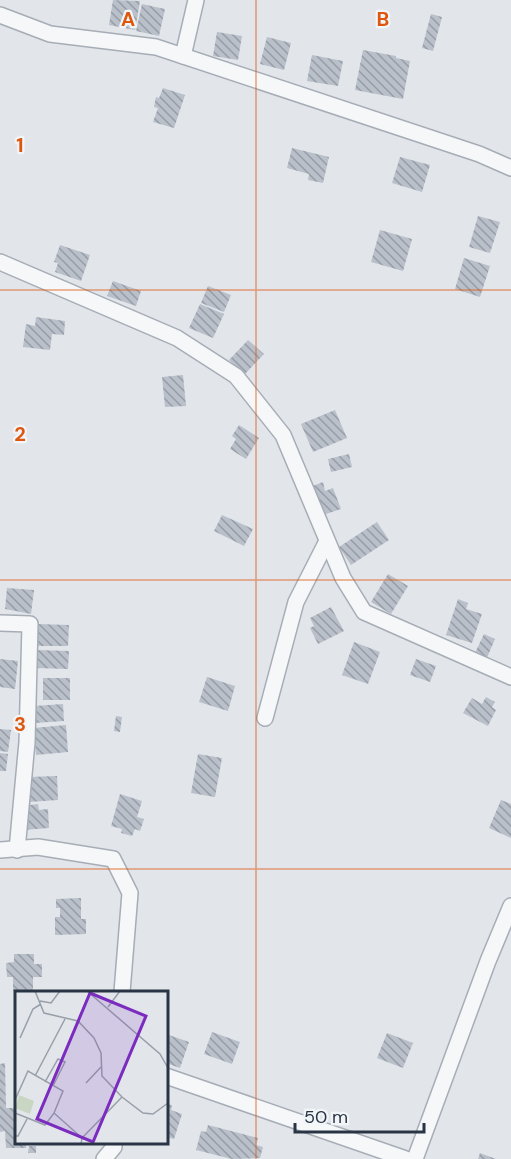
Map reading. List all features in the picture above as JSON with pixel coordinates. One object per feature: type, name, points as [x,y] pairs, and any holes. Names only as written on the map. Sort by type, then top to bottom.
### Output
[{"type":"street","points":[[183,56],[196,0]]},
{"type":"street","points":[[0,15],[50,34],[156,47],[479,154],[511,168]]},
{"type":"street","points":[[0,262],[177,338],[236,376],[283,435],[343,578],[364,612],[511,677]]},
{"type":"street","points":[[265,718],[296,602],[327,542]]},
{"type":"street","points":[[0,623],[30,624],[27,742],[17,850]]},
{"type":"street","points":[[0,850],[38,848],[113,859],[130,893],[122,991]]},
{"type":"street","points":[[415,1159],[484,972],[511,906]]},
{"type":"street","points":[[168,1077],[406,1159]]},
{"type":"street","points":[[104,1159],[114,1144]]},
{"type":"building","points":[[113,0],[140,1],[135,30],[109,25]]},
{"type":"building","points":[[142,4],[165,9],[159,36],[136,31]]},
{"type":"building","points":[[431,14],[442,17],[433,51],[422,48]]},
{"type":"building","points":[[217,32],[242,36],[238,60],[213,56]]},
{"type":"building","points":[[267,37],[291,43],[284,70],[260,64]]},
{"type":"building","points":[[363,50],[410,61],[403,99],[355,90]]},
{"type":"building","points":[[312,55],[343,61],[338,86],[307,81]]},
{"type":"building","points":[[163,88],[185,95],[174,128],[153,122],[158,108],[154,107],[156,97],[159,98]]},
{"type":"building","points":[[292,148],[329,157],[323,183],[308,180],[309,174],[287,168]]},
{"type":"building","points":[[400,157],[430,165],[422,192],[392,183]]},
{"type":"building","points":[[478,216],[500,222],[490,253],[469,247]]},
{"type":"building","points":[[380,230],[412,239],[403,271],[371,262]]},
{"type":"building","points":[[60,245],[90,255],[81,281],[55,272],[58,263],[54,262]]},
{"type":"building","points":[[464,258],[490,266],[480,297],[455,289]]},
{"type":"building","points":[[113,281],[141,291],[136,306],[107,296]]},
{"type":"building","points":[[208,286],[231,295],[224,312],[201,303]]},
{"type":"building","points":[[200,304],[224,314],[213,338],[189,328]]},
{"type":"building","points":[[36,317],[65,321],[64,335],[52,334],[50,350],[23,347],[26,324],[35,326]]},
{"type":"building","points":[[248,340],[264,354],[245,374],[229,360]]},
{"type":"building","points":[[183,375],[186,406],[165,407],[162,377]]},
{"type":"building","points":[[335,410],[347,438],[313,452],[301,424]]},
{"type":"building","points":[[239,425],[259,438],[246,459],[230,449],[236,439],[232,436]]},
{"type":"building","points":[[349,454],[352,467],[331,472],[328,459]]},
{"type":"building","points":[[323,482],[325,491],[333,488],[341,509],[320,516],[310,487]]},
{"type":"building","points":[[222,515],[253,529],[244,546],[214,531]]},
{"type":"building","points":[[377,522],[389,540],[351,565],[339,547]]},
{"type":"building","points":[[388,574],[408,586],[391,614],[371,602]]},
{"type":"building","points":[[7,588],[34,590],[31,614],[5,609]]},
{"type":"building","points":[[458,599],[468,603],[466,609],[482,614],[472,643],[446,635]]},
{"type":"building","points":[[331,607],[344,631],[318,644],[310,628],[314,626],[310,618]]},
{"type":"building","points":[[38,624],[69,625],[68,646],[37,646]]},
{"type":"building","points":[[484,634],[495,639],[486,660],[474,655]]},
{"type":"building","points":[[354,642],[380,652],[368,684],[342,675]]},
{"type":"building","points":[[36,650],[69,651],[68,669],[35,668]]},
{"type":"building","points":[[0,659],[18,661],[15,689],[0,687]]},
{"type":"building","points":[[416,659],[436,666],[430,682],[410,675]]},
{"type":"building","points":[[207,677],[235,686],[228,711],[199,702]]},
{"type":"building","points":[[43,678],[70,678],[70,700],[43,700]]},
{"type":"building","points":[[486,697],[495,702],[492,707],[496,710],[488,726],[463,713],[472,698],[482,704]]},
{"type":"building","points":[[63,704],[64,721],[35,723],[34,706]]},
{"type":"building","points":[[116,716],[122,717],[120,732],[114,731]]},
{"type":"building","points":[[66,725],[68,752],[36,755],[34,728]]},
{"type":"building","points":[[0,729],[11,730],[8,752],[0,751]]},
{"type":"building","points":[[0,753],[8,754],[6,771],[0,771]]},
{"type":"building","points":[[198,754],[222,758],[215,797],[191,793]]},
{"type":"building","points":[[57,776],[58,800],[29,802],[28,777]]},
{"type":"building","points":[[120,794],[142,801],[137,817],[144,819],[140,831],[135,829],[132,836],[121,833],[122,829],[111,826]]},
{"type":"building","points":[[501,800],[511,804],[511,838],[489,828]]},
{"type":"building","points":[[38,804],[39,810],[48,809],[49,828],[23,830],[22,806]]},
{"type":"building","points":[[81,898],[81,919],[86,919],[86,934],[55,935],[55,917],[60,917],[60,908],[56,908],[56,899]]},
{"type":"building","points":[[14,954],[34,954],[34,964],[42,964],[42,977],[33,977],[33,990],[13,991],[13,977],[7,977],[6,963],[14,962]]},
{"type":"building","points":[[212,1032],[240,1042],[232,1064],[204,1054]]},
{"type":"building","points":[[387,1033],[413,1043],[403,1068],[377,1058]]},
{"type":"building","points":[[168,1035],[189,1042],[180,1068],[168,1064]]},
{"type":"building","points":[[5,1063],[6,1108],[15,1108],[15,1144],[26,1144],[26,1148],[6,1148],[5,1131],[0,1132],[0,1064]]},
{"type":"building","points":[[168,1104],[172,1105],[171,1110],[182,1114],[174,1139],[168,1138]]},
{"type":"building","points":[[208,1125],[258,1138],[256,1145],[263,1147],[260,1158],[232,1159],[196,1150],[201,1131],[206,1132]]},
{"type":"building","points":[[29,1146],[36,1146],[36,1153],[28,1153]]},
{"type":"building","points":[[480,1153],[496,1159],[478,1159]]}]
